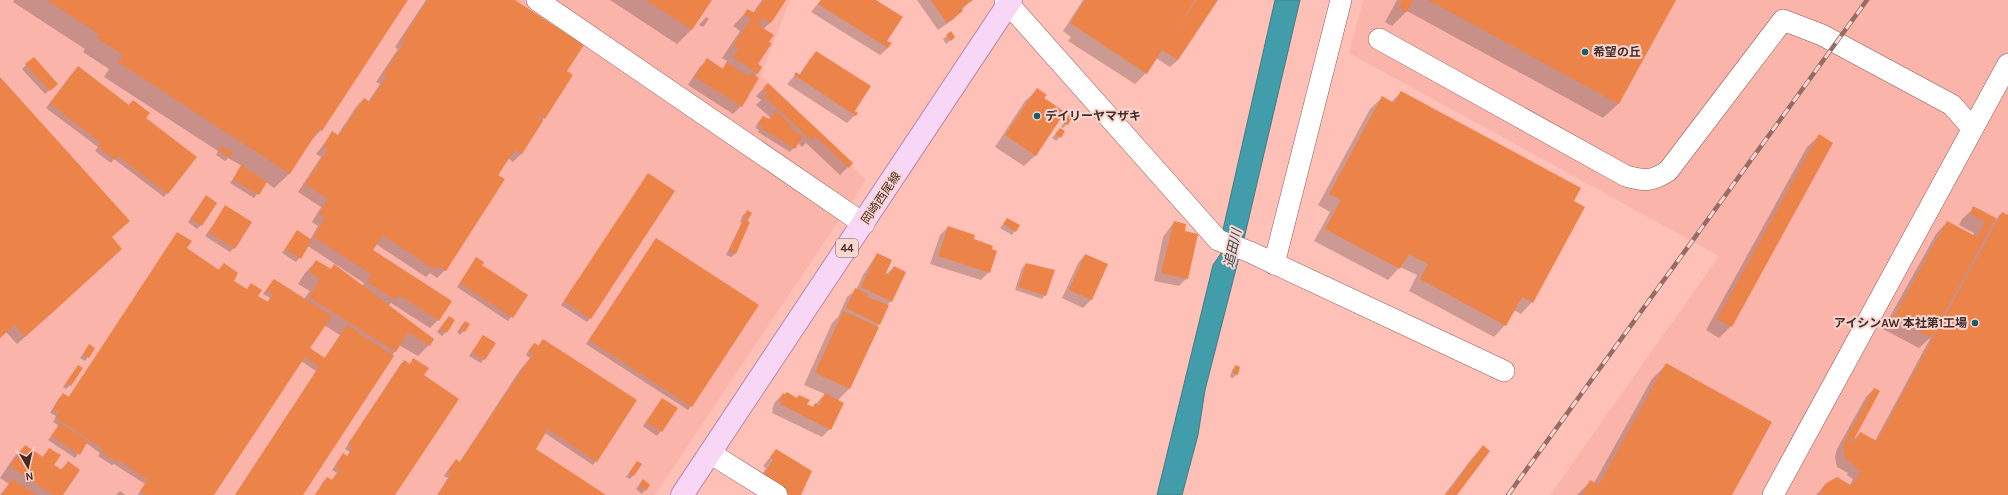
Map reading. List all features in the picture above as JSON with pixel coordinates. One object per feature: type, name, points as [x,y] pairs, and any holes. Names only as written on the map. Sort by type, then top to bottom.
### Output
[{"type":"main road","name":"岡崎西尾線","points":[[682,495],[864,224],[1008,1]]},
{"type":"street","points":[[537,0],[864,224]]},
{"type":"street","points":[[1274,264],[1342,0]]},
{"type":"street","points":[[1008,1],[1218,240],[1250,252],[1504,371]]},
{"type":"street","points":[[1379,39],[1626,176],[1644,181],[1657,178],[1668,171],[1783,20],[1822,35],[1952,105],[1972,128]]},
{"type":"street","points":[[1773,495],[2008,64]]},
{"type":"street","points":[[710,453],[776,495]]},
{"type":"shaded area","points":[[0,0],[790,0],[761,75],[866,180],[655,495],[0,495]]},
{"type":"shaded area","points":[[1363,0],[2008,0],[2008,495],[1550,495],[1719,256],[1349,53]]},
{"type":"water","points":[[1275,0],[1300,0],[1243,243],[1222,234]]},
{"type":"water","points":[[1224,249],[1239,257],[1205,390],[1198,435],[1182,495],[1157,495],[1213,265]]},
{"type":"building","points":[[47,0],[408,0],[322,131],[319,129],[290,174],[118,62],[123,55],[97,38],[99,34]]},
{"type":"building","points":[[428,0],[515,0],[584,45],[567,71],[573,75],[545,119],[539,115],[537,117],[543,121],[522,154],[515,150],[498,175],[505,179],[446,271],[438,266],[435,270],[383,235],[373,250],[452,301],[439,321],[399,295],[395,300],[367,282],[371,274],[314,237],[325,218],[319,214],[328,199],[305,184],[328,149],[323,146],[332,131],[339,136],[364,98],[370,102],[387,76],[384,74],[405,41],[402,39]]},
{"type":"building","points":[[646,0],[712,0],[692,30]]},
{"type":"building","points":[[764,0],[786,0],[771,23],[762,18],[758,25],[774,35],[769,42],[772,43],[758,64],[762,67],[758,74],[733,57],[738,49],[733,46],[751,19],[744,15],[747,9],[755,13]]},
{"type":"building","points":[[821,0],[876,0],[903,17],[887,41],[892,43],[888,48],[818,4]]},
{"type":"building","points":[[931,0],[973,0],[961,8],[963,11],[947,23]]},
{"type":"building","points":[[1085,0],[1195,0],[1175,32],[1196,0],[1218,0],[1178,60],[1162,50],[1147,74],[1070,23]]},
{"type":"building","points":[[1402,0],[1413,0],[1407,12],[1399,7]]},
{"type":"building","name":"希望の丘","points":[[1428,0],[1676,0],[1619,104]]},
{"type":"building","points":[[951,31],[955,37],[951,41],[946,35]]},
{"type":"building","points":[[816,51],[871,86],[855,111],[858,113],[856,116],[794,75],[796,72],[800,75]]},
{"type":"building","points":[[34,57],[58,84],[50,91],[25,64]]},
{"type":"building","points":[[707,58],[723,69],[727,62],[749,77],[751,73],[759,78],[742,107],[695,77]]},
{"type":"building","points":[[78,66],[129,105],[133,100],[150,113],[146,118],[197,157],[168,194],[118,156],[115,160],[98,147],[101,143],[50,103]]},
{"type":"building","points":[[0,77],[130,221],[112,237],[122,249],[25,337],[15,325],[0,338]]},
{"type":"building","points":[[768,83],[853,163],[849,168],[815,136],[811,140],[764,96],[768,92],[763,88]]},
{"type":"building","points":[[1037,88],[1047,95],[1044,98],[1065,112],[1036,156],[1005,135]]},
{"type":"building","points":[[1401,91],[1581,188],[1574,201],[1585,207],[1533,303],[1522,297],[1506,326],[1420,279],[1428,264],[1409,254],[1400,269],[1325,229],[1341,200],[1329,194],[1382,96],[1394,103]]},
{"type":"building","points":[[776,111],[791,125],[789,128],[803,136],[795,149],[761,128],[762,126],[758,124],[763,116],[769,119]]},
{"type":"building","points":[[1069,114],[1073,116],[1068,125],[1064,123]]},
{"type":"building","points":[[1060,128],[1065,131],[1061,138],[1055,134]]},
{"type":"building","points":[[1819,134],[1833,143],[1732,327],[1717,319]]},
{"type":"building","points":[[222,146],[233,153],[229,158],[219,151]]},
{"type":"building","points":[[241,165],[267,182],[259,195],[233,179]]},
{"type":"building","points":[[648,173],[675,191],[591,319],[564,301]]},
{"type":"building","points":[[206,195],[217,203],[202,226],[191,218]]},
{"type":"building","points":[[225,205],[252,222],[235,249],[209,232]]},
{"type":"building","points":[[1973,206],[1996,218],[1931,338],[1894,317],[1947,221],[1977,237],[1985,222],[1970,214]]},
{"type":"building","points":[[747,210],[752,213],[748,220],[744,218]]},
{"type":"building","name":"アイシンAW 本社第1工場","points":[[2002,212],[2008,215],[2008,495],[1823,495],[1820,493],[1825,484],[1837,477],[1852,486],[1861,471],[1845,459],[1843,448],[1845,440],[1854,444],[1860,432],[1877,441]]},
{"type":"building","points":[[1007,218],[1020,225],[1016,232],[1003,224]]},
{"type":"building","points":[[744,219],[750,222],[736,254],[729,251]]},
{"type":"building","points":[[1174,221],[1186,224],[1185,231],[1198,234],[1188,279],[1161,273]]},
{"type":"building","points":[[948,226],[975,235],[974,239],[993,246],[992,249],[997,251],[990,273],[938,256]]},
{"type":"building","points":[[297,230],[312,240],[301,259],[285,249]]},
{"type":"building","points":[[177,232],[192,241],[187,248],[219,270],[224,263],[238,273],[234,281],[247,289],[251,283],[262,290],[258,296],[268,302],[273,294],[266,290],[274,279],[332,316],[310,348],[325,358],[347,325],[394,356],[303,495],[235,495],[319,367],[305,357],[214,495],[146,495],[140,491],[148,480],[118,460],[117,462],[101,452],[103,449],[56,418],[59,412],[53,409],[63,393],[69,397]]},
{"type":"building","points":[[656,238],[759,305],[692,407],[589,340]]},
{"type":"building","points":[[877,253],[892,260],[886,273],[889,275],[894,266],[906,272],[892,302],[861,287]]},
{"type":"building","points":[[1085,254],[1108,264],[1092,300],[1069,290]]},
{"type":"building","points":[[476,257],[484,262],[482,265],[528,295],[513,318],[460,283]]},
{"type":"building","points":[[316,260],[331,269],[334,264],[434,339],[430,346],[408,332],[396,352],[309,297],[320,279],[309,272]]},
{"type":"building","points":[[1026,263],[1055,270],[1046,296],[1018,287]]},
{"type":"building","points":[[855,288],[868,294],[867,297],[889,305],[880,325],[846,308]]},
{"type":"building","points":[[843,311],[879,327],[850,389],[815,373]]},
{"type":"building","points":[[449,316],[455,320],[447,333],[440,328]]},
{"type":"building","points":[[465,321],[470,324],[465,332],[460,328]]},
{"type":"building","points":[[483,335],[496,343],[485,360],[472,352]]},
{"type":"building","points":[[543,339],[637,400],[597,462],[548,429],[536,449],[606,495],[438,495],[451,474],[447,472],[456,459],[460,462]]},
{"type":"building","points":[[534,343],[538,345],[533,354],[529,351]]},
{"type":"building","points":[[89,344],[95,348],[89,358],[83,354]]},
{"type":"building","points":[[413,358],[429,368],[424,375],[459,399],[395,495],[315,495],[327,477],[332,480],[340,469],[335,466],[343,453],[347,456],[353,448],[348,444],[404,360],[410,364]]},
{"type":"building","points":[[1666,363],[1772,422],[1732,495],[1582,495],[1590,480],[1599,485]]},
{"type":"building","points":[[78,365],[83,368],[71,386],[66,383]]},
{"type":"building","points":[[1235,365],[1240,367],[1238,375],[1233,373]]},
{"type":"building","points":[[1874,388],[1880,391],[1852,443],[1846,439]]},
{"type":"building","points":[[787,392],[797,398],[799,395],[810,400],[807,404],[813,407],[815,403],[819,405],[825,393],[844,403],[831,430],[780,404],[781,402],[779,401],[783,393],[785,394]]},
{"type":"building","points":[[662,398],[678,408],[662,432],[646,422]]},
{"type":"building","points":[[60,423],[88,441],[80,455],[51,436]]},
{"type":"building","points":[[25,445],[43,457],[49,448],[61,455],[54,465],[62,470],[68,461],[80,470],[63,495],[53,495],[10,466]]},
{"type":"building","points":[[1483,445],[1490,451],[1457,495],[1446,495]]},
{"type":"building","points":[[776,449],[812,471],[801,495],[786,495],[761,479],[773,460],[770,457]]},
{"type":"building","points":[[637,461],[642,464],[634,476],[629,473]]},
{"type":"building","points":[[12,479],[37,495],[2,495]]},
{"type":"building","points":[[643,479],[650,485],[646,491],[639,485]]},
{"type":"railway","points":[[1508,495],[1867,0]]},
{"type":"place","name":"希望の丘","points":[[1585,52]]},
{"type":"place","name":"デイリーヤマザキ","points":[[1037,116]]},
{"type":"place","name":"アイシンAW 本社第1工場","points":[[1975,323]]},
{"type":"water label","name":"追田川","points":[[1232,248]]}]
